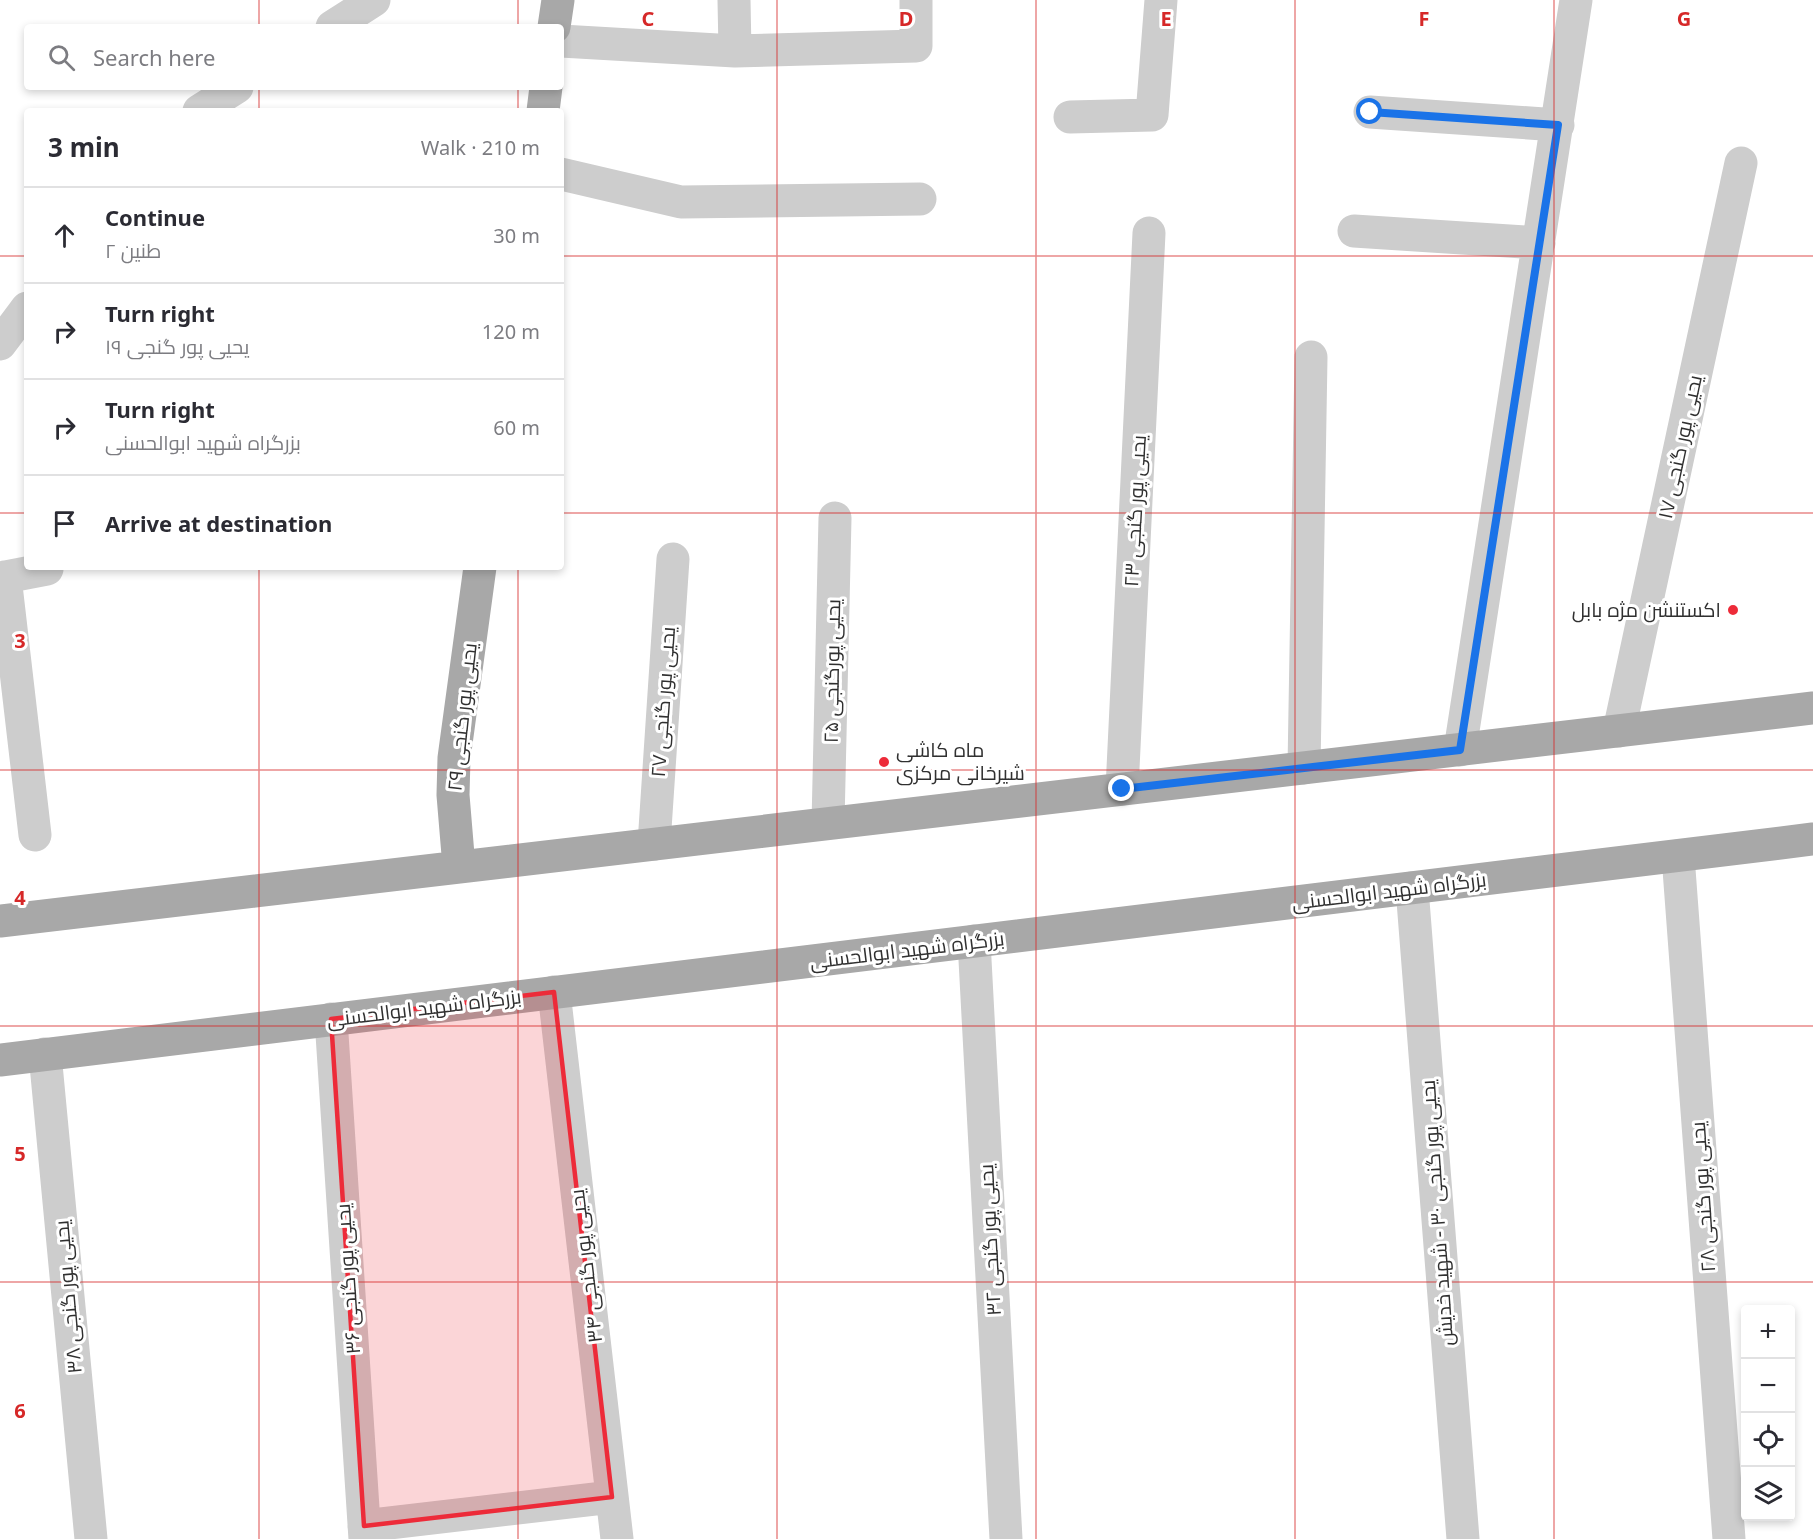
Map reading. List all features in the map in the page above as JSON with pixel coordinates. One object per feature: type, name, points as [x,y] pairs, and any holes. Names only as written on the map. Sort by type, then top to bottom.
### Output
[{"type":"main road","points":[[554,24],[558,0]]},
{"type":"main road","points":[[543,108],[546,90]]},
{"type":"main road","name":"یحیی پور گنجی ۲۹","points":[[459,867],[453,795],[454,758],[480,570]]},
{"type":"main road","points":[[0,921],[1813,708]]},
{"type":"main road","name":"بزرگراه شهید ابوالحسنی","points":[[0,1060],[1813,839]]},
{"type":"street","points":[[337,24],[374,0]]},
{"type":"street","points":[[734,0],[735,51]]},
{"type":"street","points":[[564,41],[735,51],[916,46],[916,0]]},
{"type":"street","points":[[1070,117],[1152,115],[1161,0]]},
{"type":"street","points":[[1460,750],[1576,0]]},
{"type":"street","points":[[204,108],[232,90]]},
{"type":"street","points":[[1370,112],[1558,125]]},
{"type":"street","name":"یحیی پور گنجی ۱۷","points":[[1619,731],[1741,163]]},
{"type":"street","points":[[564,175],[681,202],[920,199]]},
{"type":"street","points":[[1354,231],[1539,243]]},
{"type":"street","name":"یحیی پور گنجی ۲۳","points":[[1122,789],[1149,233]]},
{"type":"street","points":[[0,344],[24,312]]},
{"type":"street","points":[[1304,768],[1311,357]]},
{"type":"street","name":"یحیی پورگنجی ۲۵","points":[[828,823],[835,518]]},
{"type":"street","name":"یحیی پور گنجی ۲۷","points":[[654,844],[673,560]]},
{"type":"street","points":[[35,835],[2,578],[42,570]]},
{"type":"street","name":"یحیی پور گنجی ۲۸","points":[[1678,855],[1729,1539]]},
{"type":"street","name":"یحیی پور گنجی ۳۰ - شهید خدیش","points":[[1412,888],[1463,1539]]},
{"type":"street","name":"یحیی پور گنجی ۳۲","points":[[974,941],[1006,1539]]},
{"type":"street","name":"یحیی پور گنجی ۳۴","points":[[554,992],[617,1539]]},
{"type":"street","name":"یحیی پور گنجی ۳۶","points":[[331,1019],[364,1532]]},
{"type":"street","name":"یحیی پور گنجی ۳۸","points":[[45,1054],[91,1539]]},
{"type":"street","points":[[364,1532],[612,1497]]},
{"type":"highlighted area","points":[[554,992],[612,1497],[364,1526],[331,1019]]},
{"type":"place","name":"اکستنشن مژه بابل","points":[[1733,610]]},
{"type":"place","name":"ماه کاشی شیرخانی مرکزی","points":[[884,762]]},
{"type":"route","points":[[1122,789],[1460,750],[1558,125],[1370,112]]}]
